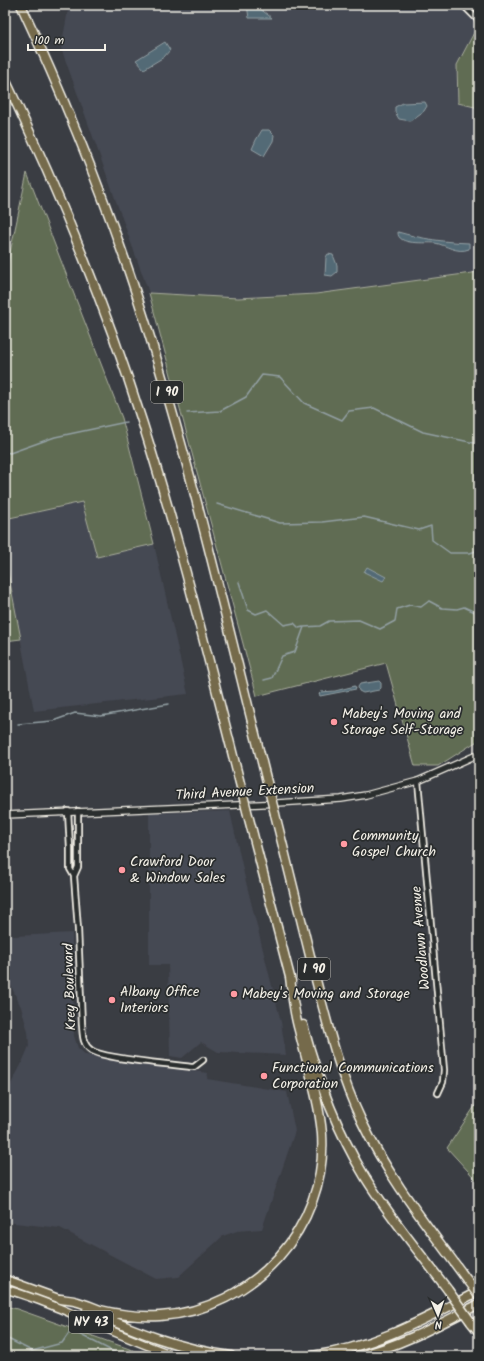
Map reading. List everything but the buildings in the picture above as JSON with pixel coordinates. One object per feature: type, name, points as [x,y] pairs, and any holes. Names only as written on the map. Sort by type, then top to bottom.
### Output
[{"type":"highway","name":"I 90","points":[[21,5],[46,60],[90,167],[121,248],[139,301],[187,465],[340,1068],[369,1136],[395,1180],[479,1296]]},
{"type":"highway","name":"I 90","points":[[5,79],[41,157],[74,235],[112,332],[135,399],[173,526],[290,976],[318,1075],[331,1110],[347,1145],[376,1193],[479,1332]]},
{"type":"highway","points":[[60,1299],[77,1301],[99,1309],[129,1315],[161,1316],[186,1313],[216,1303],[242,1289],[268,1269],[288,1246],[302,1224],[312,1202],[319,1174],[322,1144],[319,1114],[295,1015],[290,976]]},
{"type":"highway","points":[[312,1356],[345,1350],[385,1337],[417,1323],[479,1291]]},
{"type":"highway","points":[[60,1299],[157,1339],[191,1349],[230,1356]]},
{"type":"highway","points":[[358,1356],[389,1347],[415,1336],[479,1304]]},
{"type":"main road","name":"NY 43","points":[[5,1279],[60,1299]]},
{"type":"main road","name":"NY 43","points":[[5,1289],[39,1300],[147,1346],[176,1356]]},
{"type":"street","points":[[463,5],[479,21]]},
{"type":"street","name":"Third Avenue Extension","points":[[5,815],[68,811],[304,802],[341,799],[418,781],[460,764],[479,754]]},
{"type":"street","name":"Woodlawn Avenue","points":[[418,781],[444,1070],[443,1082],[438,1093]]},
{"type":"street","name":"Krey Boulevard","points":[[68,811],[70,869],[74,876],[78,929],[83,1039],[91,1051],[116,1057],[190,1067],[203,1060]]},
{"type":"street","name":"Krey Boulevard","points":[[74,876],[78,868],[78,811]]},
{"type":"shaded area","points":[[69,5],[470,5],[479,18],[479,23],[457,65],[458,103],[479,108],[479,272],[316,294],[238,298],[149,293],[61,48]]},
{"type":"shaded area","points":[[82,502],[97,556],[154,544],[188,694],[34,711],[5,557],[5,519]]},
{"type":"shaded area","name":"Mabey's Moving and Storage","points":[[230,811],[281,1022],[286,1055],[218,1052],[201,1042],[182,1058],[170,1056],[168,965],[149,965],[149,813]]},
{"type":"shaded area","points":[[5,933],[14,936],[72,933],[74,1036],[78,1048],[86,1055],[208,1073],[207,1079],[287,1092],[295,1131],[262,1229],[237,1231],[223,1236],[178,1277],[156,1279],[60,1228],[5,1222],[5,1095],[29,1046],[28,1032],[21,1007],[5,973]]},
{"type":"green space","points":[[479,23],[479,108],[458,103],[457,65]]},
{"type":"green space","points":[[27,173],[122,418],[154,544],[97,557],[82,502],[5,519],[5,276]]},
{"type":"green space","points":[[479,272],[479,740],[438,766],[415,766],[386,663],[257,696],[149,293],[238,298],[316,294]]},
{"type":"green space","points":[[5,557],[21,639],[5,641]]},
{"type":"green space","points":[[479,1100],[479,1183],[447,1148]]},
{"type":"green space","points":[[5,1306],[17,1309],[149,1356],[5,1356]]},
{"type":"water","points":[[247,5],[255,5],[272,18],[249,18]]},
{"type":"water","points":[[165,42],[170,50],[164,57],[144,69],[136,60]]},
{"type":"water","points":[[425,102],[427,106],[424,111],[410,121],[399,119],[395,112],[395,107],[403,103]]},
{"type":"water","points":[[262,130],[269,130],[274,135],[273,141],[264,156],[252,149]]},
{"type":"water","points":[[398,232],[434,240],[469,243],[469,249],[452,249],[435,243],[407,241],[399,236]]},
{"type":"water","points":[[328,254],[333,255],[337,265],[337,272],[332,276],[325,275],[326,257]]},
{"type":"water","points":[[367,567],[386,577],[383,581],[364,572]]},
{"type":"water","points":[[379,681],[381,683],[381,688],[379,690],[363,693],[359,691],[358,687],[360,684]]},
{"type":"water","points":[[355,686],[356,689],[320,696],[319,694],[321,692],[335,691]]},
{"type":"waterway","points":[[187,413],[220,411],[246,397],[262,375],[280,377],[304,403],[342,420],[349,411],[374,408],[423,432],[479,444]]},
{"type":"waterway","points":[[5,452],[10,453],[55,437],[126,422]]},
{"type":"waterway","points":[[217,504],[280,523],[322,522],[364,517],[419,530],[431,526],[432,540],[450,553],[470,553],[479,550]]},
{"type":"waterway","points":[[239,582],[248,610],[256,614],[267,610],[284,625],[294,623],[299,628],[303,627]]},
{"type":"waterway","points":[[264,680],[272,678],[282,656],[295,652],[304,627],[320,626],[329,621],[359,620],[380,629],[395,621],[397,609],[410,605],[421,607],[429,601],[442,608],[457,609],[464,607],[477,613],[479,612]]},
{"type":"waterway","points":[[18,724],[53,721],[75,713],[101,716],[169,704]]},
{"type":"waterway","points":[[5,1334],[8,1339],[32,1351],[62,1343],[71,1330],[122,1356]]},
{"type":"place","name":"Mabey's Moving and Storage Self-Storage","points":[[334,722]]},
{"type":"place","name":"Community Gospel Church","points":[[344,844]]},
{"type":"place","name":"Crawford Door & Window Sales","points":[[122,870]]},
{"type":"place","name":"Mabey's Moving and Storage","points":[[234,994]]},
{"type":"place","name":"Albany Office Interiors","points":[[112,1000]]},
{"type":"place","name":"Functional Communications Corporation","points":[[264,1076]]}]
